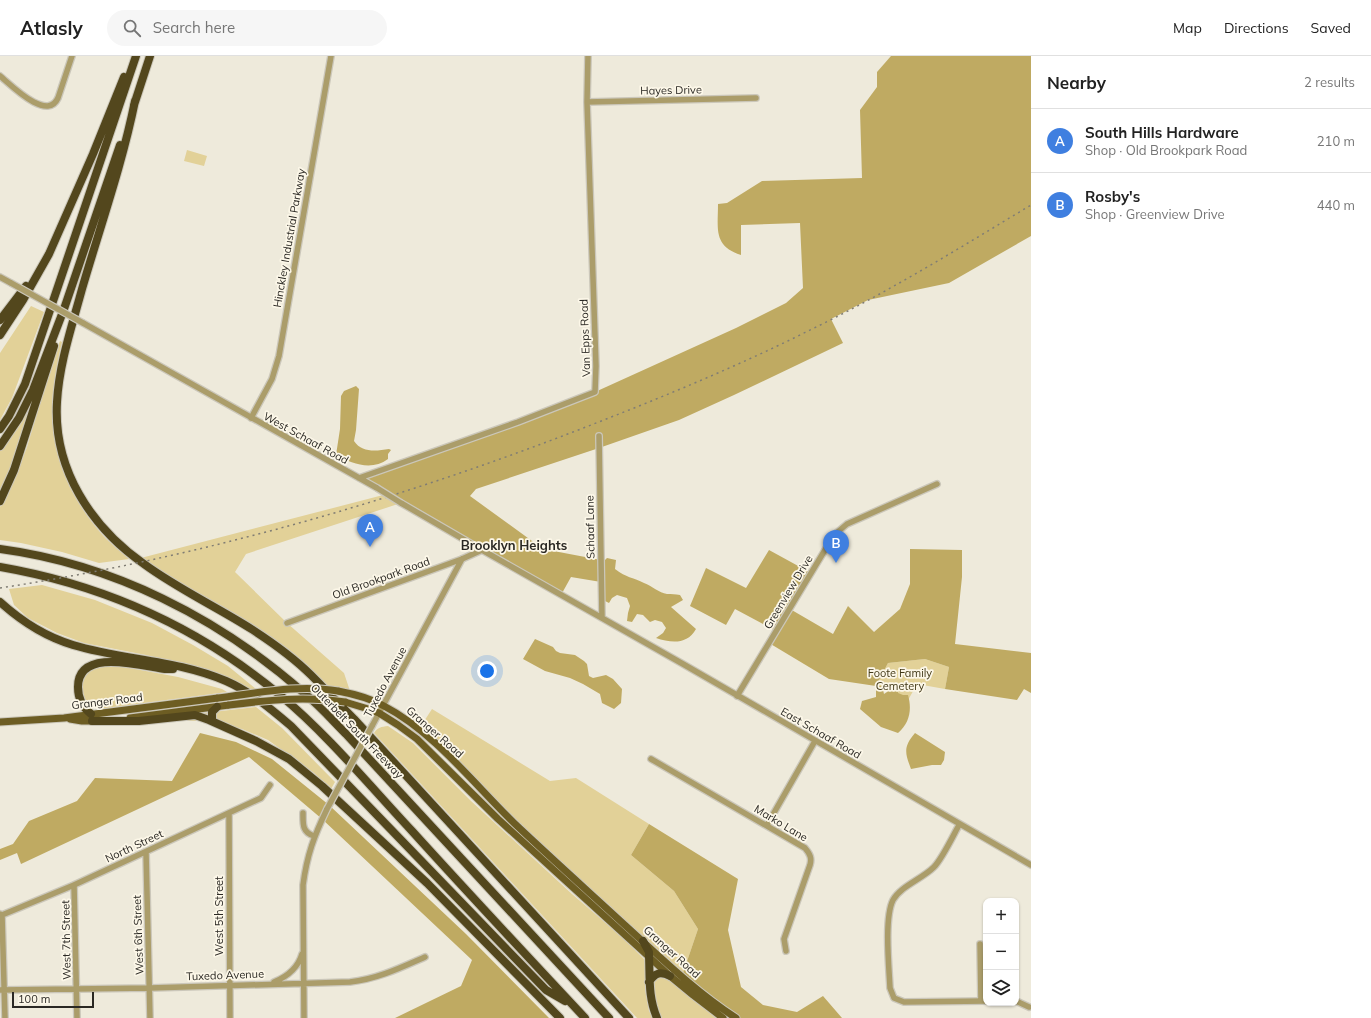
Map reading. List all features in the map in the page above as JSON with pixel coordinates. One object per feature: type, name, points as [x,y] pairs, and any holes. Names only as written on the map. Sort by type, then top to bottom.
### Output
[{"type":"highway","points":[[0,336],[46,261],[65,220],[134,56]]},
{"type":"highway","points":[[0,429],[9,416],[25,384],[134,56]]},
{"type":"highway","points":[[0,500],[11,477],[20,452],[50,360],[64,309],[85,243],[150,56]]},
{"type":"highway","points":[[135,101],[128,133],[68,340],[58,392],[57,414],[62,450],[66,467],[80,496],[99,524],[123,548],[145,565],[253,630],[310,673],[629,1018]]},
{"type":"highway","points":[[0,320],[30,282],[65,220]]},
{"type":"highway","points":[[0,446],[27,404],[64,309]]},
{"type":"highway","name":"Outerbelt South Freeway","points":[[0,549],[36,555],[75,565],[108,575],[139,587],[194,614],[233,638],[272,666],[314,702],[348,736],[609,1018]]},
{"type":"highway","points":[[0,567],[37,574],[66,582],[103,593],[146,610],[184,630],[224,654],[279,695],[334,748],[585,1018]]},
{"type":"highway","points":[[2,604],[30,626],[72,645],[213,676],[232,684],[255,697],[278,715],[306,742],[546,990],[572,1005]]},
{"type":"highway","points":[[185,669],[165,669],[116,661],[96,663],[85,670],[79,679],[78,686],[80,699],[82,705],[92,718],[139,721],[191,715],[198,716],[274,750],[289,759],[322,786],[427,883],[560,1018]]},
{"type":"highway","points":[[212,721],[212,712],[218,703]]},
{"type":"highway","points":[[643,941],[649,956],[650,1001],[657,1018]]},
{"type":"highway","points":[[649,982],[656,974],[661,972],[670,976]]},
{"type":"main road","name":"Granger Road","points":[[0,722],[64,718],[92,718],[218,703],[300,688],[338,691],[364,697],[383,705],[402,717],[441,750],[532,840],[643,941],[700,992],[736,1018]]},
{"type":"main road","name":"Granger Road","points":[[218,703],[229,705],[288,698],[345,702],[380,714],[398,725],[417,739],[498,819],[670,976],[724,1018]]},
{"type":"street","points":[[0,76],[28,100],[46,106],[52,106],[58,98],[72,56]]},
{"type":"street","name":"Hinckley Industrial Parkway","points":[[251,418],[272,379],[279,356],[331,56]]},
{"type":"street","name":"Van Epps Road","points":[[359,478],[518,422],[595,392],[596,366],[587,102],[588,56]]},
{"type":"street","name":"Hayes Drive","points":[[587,102],[756,98]]},
{"type":"street","name":"West Schaaf Road","points":[[0,277],[377,488],[602,618]]},
{"type":"street","name":"Schaaf Lane","points":[[599,436],[602,618]]},
{"type":"street","name":"Greenview Drive","points":[[737,696],[834,535],[847,524],[937,484]]},
{"type":"street","name":"Old Brookpark Road","points":[[287,623],[462,559],[482,550]]},
{"type":"street","name":"Tuxedo Avenue","points":[[2,990],[150,988],[303,982],[303,885],[307,859],[314,836],[327,809],[380,714],[383,705],[462,559]]},
{"type":"street","name":"East Schaaf Road","points":[[602,618],[959,825],[1031,865]]},
{"type":"street","points":[[767,826],[815,741]]},
{"type":"street","name":"Marko Lane","points":[[651,759],[805,848],[809,852],[812,860],[784,939],[786,951]]},
{"type":"street","name":"North Street","points":[[1,914],[74,885],[261,798],[270,785]]},
{"type":"street","name":"West 5th Street","points":[[228,813],[230,1018]]},
{"type":"street","points":[[303,813],[303,829],[306,833],[314,836]]},
{"type":"street","points":[[959,825],[935,866],[925,875],[904,888],[894,899],[888,916],[890,988],[894,998],[904,1002],[983,1001]]},
{"type":"street","name":"West 6th Street","points":[[146,852],[150,1018]]},
{"type":"street","name":"West 7th Street","points":[[74,885],[77,1018]]},
{"type":"street","points":[[1,914],[2,990],[5,1018]]},
{"type":"street","points":[[980,944],[983,987]]},
{"type":"street","points":[[267,984],[284,978],[297,965],[303,948]]},
{"type":"street","points":[[304,1018],[303,982],[363,980],[388,973],[425,957]]},
{"type":"street","points":[[1019,1002],[1029,1007]]},
{"type":"green space","points":[[187,150],[207,156],[204,166],[184,161]]},
{"type":"green space","points":[[31,306],[44,312],[12,398],[0,420],[0,353]]},
{"type":"green space","points":[[60,341],[62,342],[53,393],[52,412],[57,449],[62,467],[69,485],[88,517],[103,536],[129,559],[99,563],[62,552],[0,540],[0,507],[17,473],[27,447]]},
{"type":"green space","points":[[25,414],[29,415],[9,473],[0,492],[0,450],[8,442]]},
{"type":"green space","points":[[387,494],[401,503],[246,554],[235,572],[287,623],[344,673],[351,694],[331,689],[287,655],[137,559]]},
{"type":"green space","points":[[42,585],[95,600],[152,623],[228,666],[256,689],[248,690],[189,666],[146,655],[84,643],[57,633],[28,618],[14,605],[9,589]]},
{"type":"green space","name":"Foote Family Cemetery","points":[[925,659],[949,667],[945,689],[917,684],[907,702],[876,686],[888,663]]},
{"type":"green space","points":[[108,664],[178,677],[222,689],[227,692],[98,709],[89,705],[83,697],[81,689],[85,677],[90,671]]},
{"type":"green space","points":[[256,707],[282,728],[335,782],[331,789],[314,773],[268,740],[242,729],[199,721],[161,721],[161,718]]},
{"type":"green space","points":[[432,709],[550,781],[576,778],[649,824],[631,855],[674,891],[698,929],[682,976],[419,729]]},
{"type":"green space","points":[[388,726],[413,743],[471,801],[572,894],[623,938],[645,960],[645,989],[649,1011],[653,1018],[637,1018],[374,733],[380,728]]},
{"type":"green space","points":[[661,973],[723,1018],[657,1018],[653,977]]},
{"type":"shaded area","points":[[891,56],[1031,56],[1031,236],[949,283],[868,300],[831,319],[843,343],[734,395],[679,420],[476,489],[470,496],[543,549],[601,560],[601,582],[571,577],[561,595],[359,478],[595,392],[736,328],[786,303],[803,288],[800,223],[741,225],[741,255],[732,251],[721,242],[718,229],[718,204],[727,203],[762,181],[862,178],[860,110],[877,87],[877,72]]},
{"type":"shaded area","points":[[356,386],[359,389],[354,441],[361,448],[365,449],[374,451],[391,450],[388,454],[388,459],[382,463],[375,465],[362,465],[336,455],[340,429],[341,396],[344,391]]},
{"type":"shaded area","points":[[910,549],[962,550],[962,577],[955,644],[1031,653],[1031,693],[1024,689],[1017,700],[945,689],[949,667],[925,659],[888,663],[876,686],[829,679],[769,643],[776,631],[735,609],[726,625],[690,606],[706,568],[746,588],[769,550],[811,573],[790,609],[833,634],[848,606],[874,632],[900,609],[910,584]]},
{"type":"shaded area","points":[[607,558],[616,560],[615,569],[623,574],[647,584],[658,591],[667,594],[680,595],[683,600],[671,607],[696,629],[692,634],[683,640],[673,642],[667,641],[656,638],[663,633],[666,628],[662,622],[655,620],[650,622],[643,615],[637,614],[632,622],[627,621],[630,606],[627,598],[617,595],[612,598],[609,603],[605,601],[604,561]]},
{"type":"shaded area","points":[[535,639],[553,647],[560,653],[575,655],[584,661],[587,664],[589,676],[593,678],[606,675],[613,679],[622,689],[621,703],[614,709],[602,703],[600,694],[583,684],[570,678],[545,671],[523,659]]},
{"type":"shaded area","points":[[876,686],[882,686],[884,694],[890,687],[895,686],[898,689],[898,693],[908,695],[910,705],[909,716],[905,725],[898,733],[881,727],[860,709],[862,701],[876,697]]},
{"type":"shaded area","points":[[200,733],[236,742],[272,759],[329,805],[466,934],[549,1018],[395,1018],[461,986],[472,960],[322,819],[249,757],[21,864],[17,853],[0,860],[0,849],[13,844],[29,821],[77,801],[95,778],[172,781]]},
{"type":"shaded area","points":[[915,733],[945,752],[944,760],[941,765],[911,769],[907,759],[906,750],[908,742]]},
{"type":"shaded area","points":[[649,824],[738,879],[728,930],[741,987],[763,1005],[797,1012],[823,996],[842,1018],[736,1018],[682,976],[698,929],[674,891],[631,855]]},
{"type":"railway","points":[[0,588],[73,576],[146,561],[291,525],[362,505],[433,482],[573,432],[692,384],[837,317],[949,254],[1031,205]]},
{"type":"place","name":"South Hills Hardware","points":[[370,547]]},
{"type":"place","name":"Rosby's","points":[[836,563]]},
{"type":"district","name":"Brooklyn Heights","points":[[514,545]]}]
